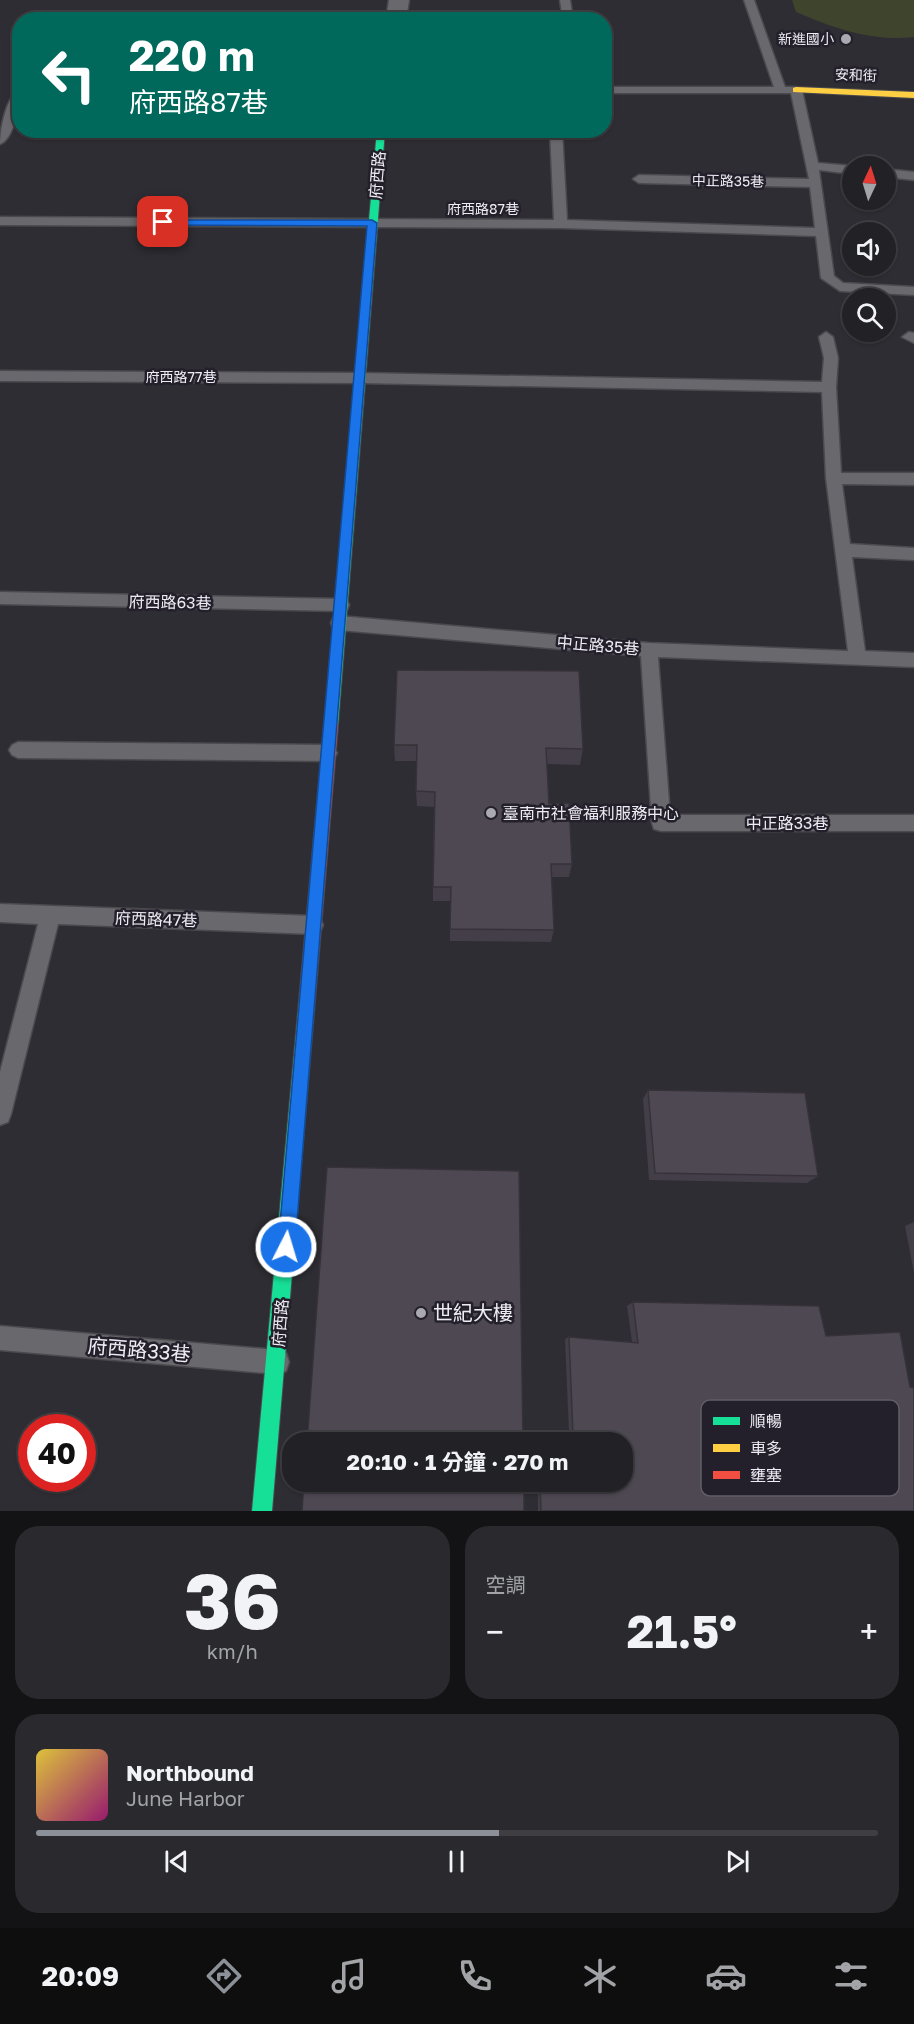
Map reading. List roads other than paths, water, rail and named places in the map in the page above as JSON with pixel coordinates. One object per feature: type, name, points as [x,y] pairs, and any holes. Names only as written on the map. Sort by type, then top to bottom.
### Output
[{"type":"street","name":"安和街","points":[[796,90],[914,95]]},
{"type":"street","name":"府西路","points":[[262,1511],[277,1362],[380,138]]},
{"type":"lane","points":[[749,0],[781,90]]},
{"type":"lane","points":[[612,90],[796,90],[816,183],[828,278],[840,287],[914,291]]},
{"type":"lane","points":[[0,140],[12,112]]},
{"type":"lane","points":[[556,138],[561,224]]},
{"type":"lane","points":[[813,166],[842,169]]},
{"type":"lane","points":[[896,174],[914,176]]},
{"type":"lane","name":"中正路35巷","points":[[639,178],[816,183]]},
{"type":"lane","name":"府西路87巷","points":[[0,221],[561,224],[822,232]]},
{"type":"lane","points":[[826,337],[831,358],[829,387],[834,478],[857,658]]},
{"type":"lane","name":"府西路77巷","points":[[0,376],[361,378],[829,387]]},
{"type":"lane","points":[[834,478],[914,479]]},
{"type":"lane","points":[[842,550],[914,554]]},
{"type":"lane","name":"府西路63巷","points":[[0,598],[341,605]]},
{"type":"lane","name":"中正路35巷","points":[[339,623],[649,650],[914,660]]},
{"type":"lane","name":"中正路33巷","points":[[649,650],[661,823],[914,823]]},
{"type":"lane","points":[[18,750],[328,753]]},
{"type":"lane","name":"府西路47巷","points":[[0,913],[313,925]]},
{"type":"lane","points":[[0,1114],[50,915]]},
{"type":"lane","name":"府西路33巷","points":[[0,1338],[277,1362]]},
{"type":"place","name":"新進國小","points":[[846,39]]},
{"type":"place","name":"臺南市社會福利服務中心","points":[[491,813]]},
{"type":"place","name":"世紀大樓","points":[[421,1313]]}]
